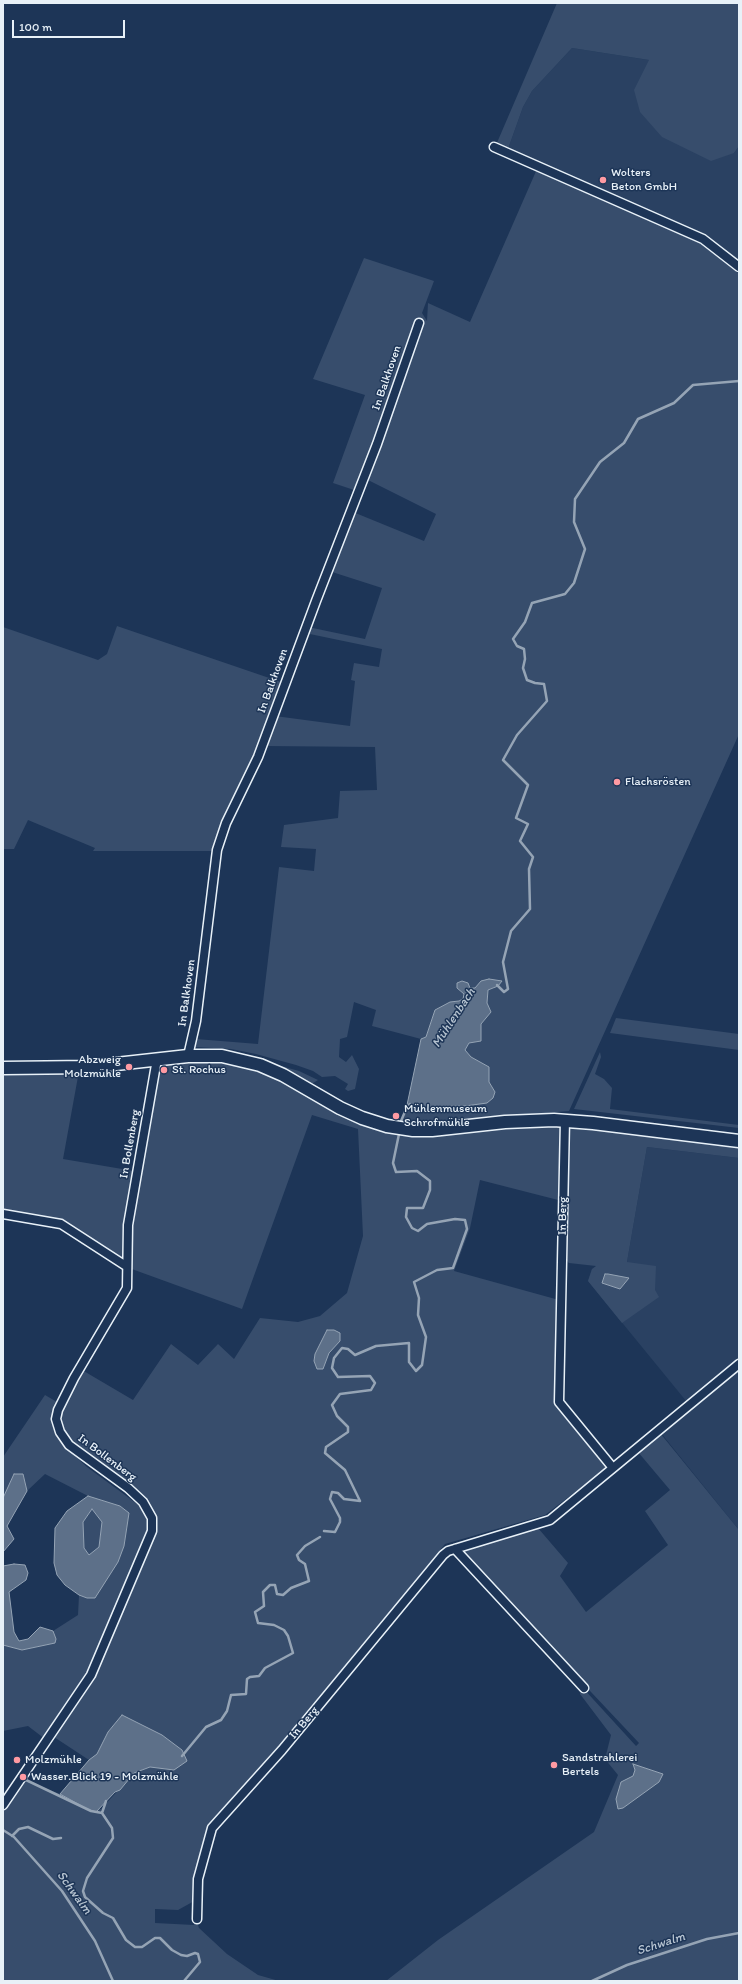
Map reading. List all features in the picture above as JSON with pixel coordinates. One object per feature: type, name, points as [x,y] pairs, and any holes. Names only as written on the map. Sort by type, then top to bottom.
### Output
[{"type":"main road","points":[[3,1068],[89,1066],[188,1056],[222,1056],[253,1063],[283,1075],[308,1090],[362,1118],[387,1126],[413,1130],[432,1130],[512,1122],[565,1120],[739,1141]]},
{"type":"street","points":[[494,147],[703,239],[739,267]]},
{"type":"street","name":"In Balkhoven","points":[[188,1056],[196,1021],[217,850],[226,823],[258,757],[324,579],[377,444],[419,323]]},
{"type":"street","name":"In Bollenberg","points":[[3,1805],[91,1675],[152,1531],[152,1518],[143,1502],[128,1488],[69,1445],[60,1432],[56,1419],[58,1410],[74,1378],[127,1288],[126,1266],[128,1226],[157,1059]]},
{"type":"street","name":"In Berg","points":[[565,1120],[559,1402],[613,1468]]},
{"type":"street","points":[[3,1214],[61,1224],[126,1266]]},
{"type":"street","name":"In Berg","points":[[197,1919],[198,1879],[212,1828],[282,1750],[443,1555],[455,1549],[550,1520],[739,1364]]},
{"type":"street","points":[[455,1549],[584,1688]]},
{"type":"shaded area","points":[[557,3],[739,4],[739,146],[734,153],[711,161],[662,137],[640,112],[634,90],[649,60],[572,48],[532,91],[523,107],[508,149],[496,145]]},
{"type":"shaded area","points":[[572,48],[649,60],[734,153],[739,146],[739,264],[707,238],[508,149],[523,107],[532,91]]},
{"type":"shaded area","points":[[537,169],[702,244],[739,274],[739,734],[569,1111],[429,1123],[400,1122],[407,1105],[419,1107],[495,1092],[489,1082],[489,1067],[470,1057],[465,1050],[469,1043],[481,1041],[481,1024],[491,1012],[487,1003],[488,990],[494,988],[481,981],[475,988],[457,983],[457,988],[464,994],[463,999],[450,1002],[435,1010],[426,1037],[421,1039],[372,1026],[376,1010],[354,1002],[347,1037],[340,1039],[339,1057],[346,1062],[352,1055],[359,1069],[355,1089],[348,1091],[345,1089],[348,1084],[335,1076],[322,1077],[313,1071],[296,1065],[256,1054],[231,1049],[195,1047],[196,1039],[258,1044],[279,867],[314,871],[316,849],[281,847],[284,825],[338,818],[340,791],[377,790],[375,747],[265,746],[275,716],[350,726],[355,681],[351,680],[354,663],[379,667],[382,649],[305,633],[308,627],[365,639],[382,588],[329,571],[353,512],[424,541],[436,514],[366,479],[360,492],[333,483],[365,395],[313,379],[364,258],[434,281],[422,313],[427,321],[428,303],[470,322]]},
{"type":"shaded area","points":[[117,626],[281,682],[256,754],[219,834],[213,851],[93,851],[95,848],[28,820],[14,849],[3,849],[3,627],[98,660],[107,654]]},
{"type":"shaded area","points":[[616,1018],[739,1034],[739,1050],[610,1033]]},
{"type":"shaded area","points":[[600,1052],[601,1057],[595,1074],[604,1079],[612,1088],[610,1109],[739,1125],[739,1128],[574,1109]]},
{"type":"shaded area","points":[[203,1058],[248,1065],[384,1130],[554,1123],[563,1126],[562,1201],[480,1180],[470,1228],[454,1271],[559,1300],[556,1402],[606,1463],[605,1469],[545,1515],[445,1544],[236,1799],[210,1827],[196,1900],[178,1910],[155,1909],[155,1923],[194,1925],[195,1917],[199,1928],[227,1954],[258,1975],[279,1981],[3,1981],[3,1811],[23,1782],[27,1781],[60,1794],[89,1810],[101,1809],[134,1773],[150,1767],[174,1770],[182,1750],[162,1735],[122,1715],[108,1732],[97,1755],[89,1760],[54,1737],[93,1681],[155,1531],[149,1505],[138,1492],[69,1441],[60,1426],[59,1416],[82,1370],[133,1400],[171,1344],[198,1365],[218,1344],[234,1359],[260,1318],[298,1322],[320,1316],[347,1293],[363,1236],[358,1129],[312,1115],[242,1309],[129,1268],[131,1226],[160,1070],[163,1065]]},
{"type":"shaded area","points":[[263,1061],[299,1071],[318,1080],[310,1085]]},
{"type":"shaded area","points":[[79,1071],[63,1159],[134,1171],[125,1225],[123,1256],[119,1259],[62,1222],[3,1209],[3,1073]]},
{"type":"shaded area","points":[[568,1126],[739,1144],[739,1158],[647,1147],[627,1262],[656,1266],[655,1290],[659,1297],[622,1323],[588,1281],[592,1269],[596,1266],[569,1263],[564,1258]]},
{"type":"shaded area","points":[[647,1147],[739,1158],[739,1530],[661,1433],[691,1407],[588,1281],[592,1269],[627,1262]]},
{"type":"shaded area","points":[[45,1395],[57,1402],[54,1415],[56,1429],[64,1446],[87,1467],[144,1509],[149,1519],[149,1531],[89,1674],[45,1739],[28,1726],[3,1731],[3,1645],[22,1650],[55,1643],[56,1639],[53,1631],[78,1615],[79,1595],[87,1598],[124,1546],[129,1513],[120,1506],[88,1496],[45,1474],[27,1491],[23,1474],[14,1474],[3,1498],[3,1457]]},
{"type":"shaded area","points":[[660,1433],[739,1530],[739,1981],[386,1981],[438,1940],[594,1832],[618,1775],[605,1759],[611,1735],[580,1694],[582,1687],[636,1746],[639,1743],[463,1556],[465,1551],[538,1528],[568,1563],[560,1576],[586,1612],[668,1545],[645,1511],[670,1490],[638,1452]]},
{"type":"shaded area","points":[[92,1509],[102,1522],[99,1547],[89,1555],[84,1548],[83,1522]]},
{"type":"water","points":[[489,979],[502,981],[498,986],[488,990],[487,1003],[491,1012],[481,1024],[481,1041],[469,1043],[465,1050],[471,1057],[489,1067],[489,1082],[495,1092],[493,1098],[487,1103],[465,1106],[419,1107],[407,1105],[421,1039],[426,1037],[435,1010],[450,1002],[463,999],[464,994],[457,988],[457,983],[462,981],[468,983],[470,988],[475,988],[481,981]]},
{"type":"water","points":[[605,1274],[629,1278],[620,1289],[602,1283]]},
{"type":"water","points":[[327,1330],[334,1330],[340,1333],[340,1341],[329,1353],[323,1369],[317,1369],[314,1361],[315,1354]]},
{"type":"water","points":[[14,1474],[23,1474],[27,1491],[7,1526],[14,1539],[3,1552],[3,1498]]},
{"type":"water","points":[[88,1496],[120,1506],[129,1513],[124,1546],[118,1562],[95,1598],[87,1598],[79,1595],[65,1585],[57,1575],[54,1563],[55,1528],[67,1511]],"holes":[[[92,1509],[102,1522],[99,1547],[89,1555],[84,1548],[83,1522]]]},
{"type":"water","points":[[14,1564],[25,1565],[28,1573],[26,1580],[9,1592],[14,1632],[19,1641],[28,1639],[40,1627],[53,1631],[56,1639],[55,1643],[22,1650],[3,1645],[3,1566]]},
{"type":"water","points":[[122,1715],[162,1735],[182,1750],[187,1761],[174,1770],[150,1767],[134,1773],[120,1790],[115,1792],[96,1812],[89,1810],[60,1794],[89,1760],[97,1754],[108,1732]]},
{"type":"water","points":[[633,1764],[663,1774],[659,1782],[623,1808],[618,1809],[616,1799],[621,1782],[633,1776],[635,1770]]},
{"type":"waterway","name":"Mühlenbach","points":[[497,985],[504,992],[508,989],[503,962],[511,931],[530,909],[529,869],[533,857],[520,841],[528,824],[516,818],[528,785],[503,760],[517,735],[547,701],[544,684],[527,680],[523,668],[525,659],[524,649],[517,646],[513,639],[525,622],[532,603],[565,594],[574,583],[585,549],[574,522],[575,499],[600,462],[624,443],[638,419],[674,403],[693,385],[739,381]]},
{"type":"waterway","name":"Mühlenbach","points":[[401,1121],[407,1107],[410,1104]]},
{"type":"waterway","name":"Mühlenbach","points":[[324,1531],[335,1532],[340,1522],[340,1518],[330,1499],[332,1492],[338,1493],[344,1499],[360,1501],[345,1470],[325,1453],[326,1447],[348,1432],[348,1427],[337,1416],[332,1405],[340,1394],[371,1390],[375,1383],[370,1376],[338,1377],[332,1368],[334,1358],[342,1348],[348,1349],[355,1355],[376,1346],[409,1343],[409,1362],[416,1371],[422,1365],[426,1337],[418,1315],[419,1298],[414,1282],[437,1270],[453,1268],[467,1229],[465,1220],[455,1219],[427,1224],[418,1231],[412,1228],[406,1217],[407,1208],[423,1208],[430,1190],[430,1181],[417,1171],[396,1172],[393,1163],[399,1134]]},
{"type":"waterway","name":"Mühlenbach","points":[[182,1756],[206,1727],[221,1720],[227,1711],[231,1695],[246,1694],[247,1679],[250,1677],[259,1676],[265,1668],[293,1653],[288,1636],[284,1630],[274,1625],[258,1623],[255,1612],[264,1606],[263,1592],[270,1585],[275,1585],[277,1594],[283,1595],[291,1588],[309,1581],[305,1564],[299,1560],[297,1555],[305,1546],[320,1537]]},
{"type":"waterway","name":"Mühlenbach","points":[[26,1780],[91,1811],[102,1813],[106,1801]]},
{"type":"waterway","points":[[102,1813],[112,1828],[113,1838],[87,1878],[83,1891],[85,1897],[103,1913],[113,1918],[126,1940],[135,1947],[142,1947],[155,1938],[160,1938],[172,1950],[181,1955],[187,1956],[195,1953],[198,1954],[200,1962],[184,1981]]},
{"type":"waterway","points":[[12,1836],[19,1829],[28,1827],[53,1839],[61,1838]]},
{"type":"waterway","name":"Schwalm","points":[[3,1830],[14,1837],[62,1891],[95,1941],[113,1981]]},
{"type":"waterway","name":"Schwalm","points":[[592,1981],[627,1965],[707,1939],[739,1933]]},
{"type":"place","name":"Wolters Beton GmbH","points":[[603,180]]},
{"type":"place","name":"Flachsrösten","points":[[617,782]]},
{"type":"place","name":"Abzweig Molzmühle","points":[[129,1067]]},
{"type":"place","name":"St. Rochus","points":[[164,1070]]},
{"type":"place","name":"Mühlenmuseum Schrofmühle","points":[[396,1116]]},
{"type":"place","name":"Molzmühle","points":[[17,1760]]},
{"type":"place","name":"Sandstrahlerei Bertels","points":[[554,1765]]},
{"type":"place","name":"Wasser.Blick 19 - Molzmühle","points":[[23,1777]]}]
